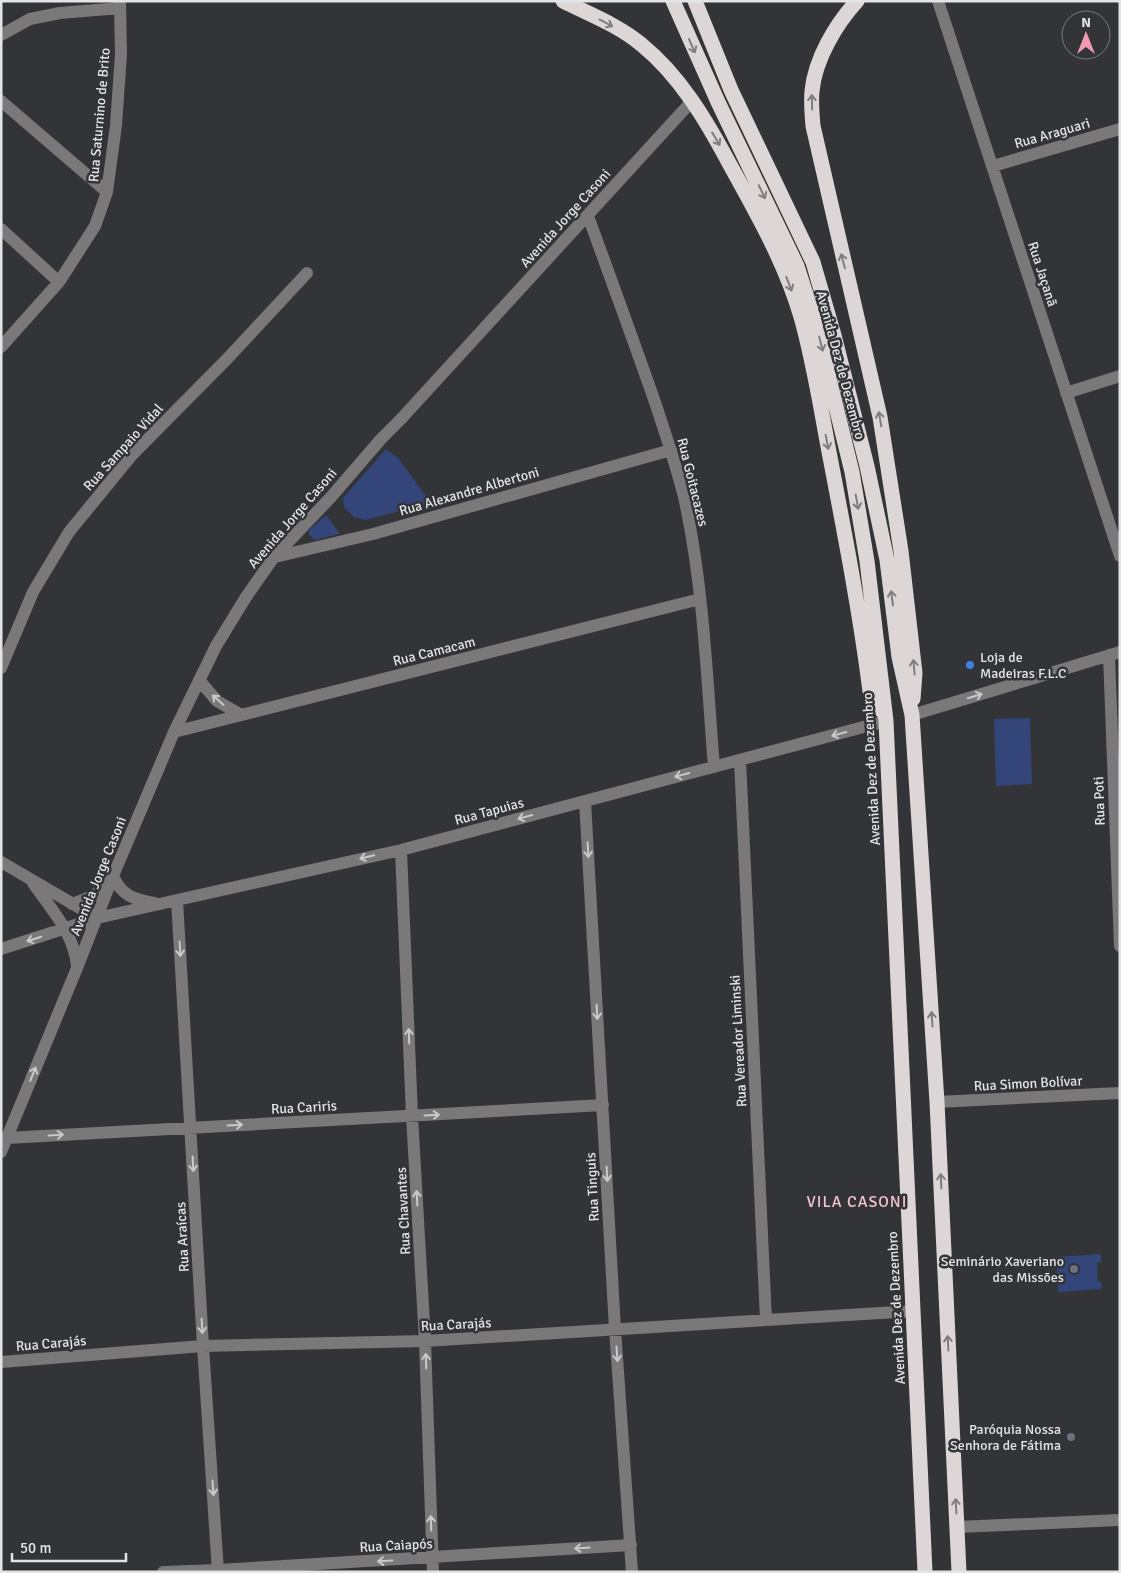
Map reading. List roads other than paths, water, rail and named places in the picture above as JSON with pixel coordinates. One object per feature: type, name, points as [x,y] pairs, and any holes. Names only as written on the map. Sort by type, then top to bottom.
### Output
[{"type":"highway","points":[[562,1],[642,44],[672,74],[692,101],[719,144],[773,244],[800,316],[817,387],[848,547],[870,691],[886,719]]},
{"type":"highway","name":"Avenida Dez de Dezembro","points":[[672,1],[797,266],[817,329],[852,472],[868,561],[886,719],[925,1572]]},
{"type":"highway","name":"Avenida Dez de Dezembro","points":[[695,1],[731,90],[814,262],[868,466],[887,560],[899,657],[912,715],[938,1102],[959,1572]]},
{"type":"highway","points":[[857,1],[847,12],[820,61],[812,90],[812,126],[840,249],[860,325],[881,426],[901,551],[915,673],[912,715]]},
{"type":"street","name":"Rua Jaçanã","points":[[938,1],[1120,556]]},
{"type":"street","points":[[1,35],[30,19],[120,5]]},
{"type":"street","name":"Rua Saturnino de Brito","points":[[1,347],[59,282],[95,226],[107,192],[116,125],[121,54],[120,5]]},
{"type":"street","points":[[1,101],[107,192]]},
{"type":"street","name":"Avenida Jorge Casoni","points":[[1,1152],[113,876],[174,732],[216,646],[246,597],[274,557],[692,101]]},
{"type":"street","name":"Rua Araguari","points":[[993,166],[1120,129]]},
{"type":"street","name":"Rua Goitacazes","points":[[588,216],[634,340],[671,450],[687,509],[700,599],[714,767]]},
{"type":"street","points":[[1,229],[59,282]]},
{"type":"street","name":"Rua Sampaio Vidal","points":[[1,668],[33,592],[68,532],[132,455],[227,359],[307,273]]},
{"type":"street","points":[[1066,393],[1120,376]]},
{"type":"street","name":"Rua Alexandre Albertoni","points":[[274,557],[373,534],[671,450]]},
{"type":"street","name":"Rua Camacam","points":[[174,732],[700,599]]},
{"type":"street","points":[[912,715],[1114,654]]},
{"type":"street","name":"Rua Poti","points":[[1114,654],[1120,946]]},
{"type":"street","points":[[199,680],[217,701],[241,715]]},
{"type":"street","name":"Rua Tapuias","points":[[1,950],[97,918],[401,850],[740,760],[886,719]]},
{"type":"street","name":"Rua Vereador Liminski","points":[[740,760],[766,1320]]},
{"type":"street","name":"Rua Tinguis","points":[[586,801],[632,1572]]},
{"type":"street","name":"Rua Chavantes","points":[[401,850],[412,1116],[425,1342],[433,1572]]},
{"type":"street","points":[[1,862],[97,918]]},
{"type":"street","points":[[72,904],[95,895],[113,876],[122,891],[131,897],[161,904]]},
{"type":"street","points":[[30,879],[65,929],[73,944],[77,968]]},
{"type":"street","name":"Rua Araícas","points":[[177,900],[218,1571]]},
{"type":"street","name":"Rua Simon Bolívar","points":[[938,1102],[1120,1093]]},
{"type":"street","name":"Rua Cariris","points":[[7,1138],[603,1105]]},
{"type":"street","name":"Rua Carajás","points":[[1,1362],[203,1346],[425,1342],[913,1311]]},
{"type":"street","points":[[956,1527],[1120,1520]]},
{"type":"street","name":"Rua Caiapós","points":[[163,1572],[218,1571],[631,1546]]},
{"type":"place","name":"Loja de Madeiras F.L.C","points":[[970,665]]},
{"type":"place","name":"Seminário Xaveriano das Missões","points":[[1074,1269]]},
{"type":"place","name":"Paróquia Nossa Senhora de Fátima","points":[[1071,1437]]},
{"type":"district","name":"VILA CASONI","points":[[857,1201]]}]
